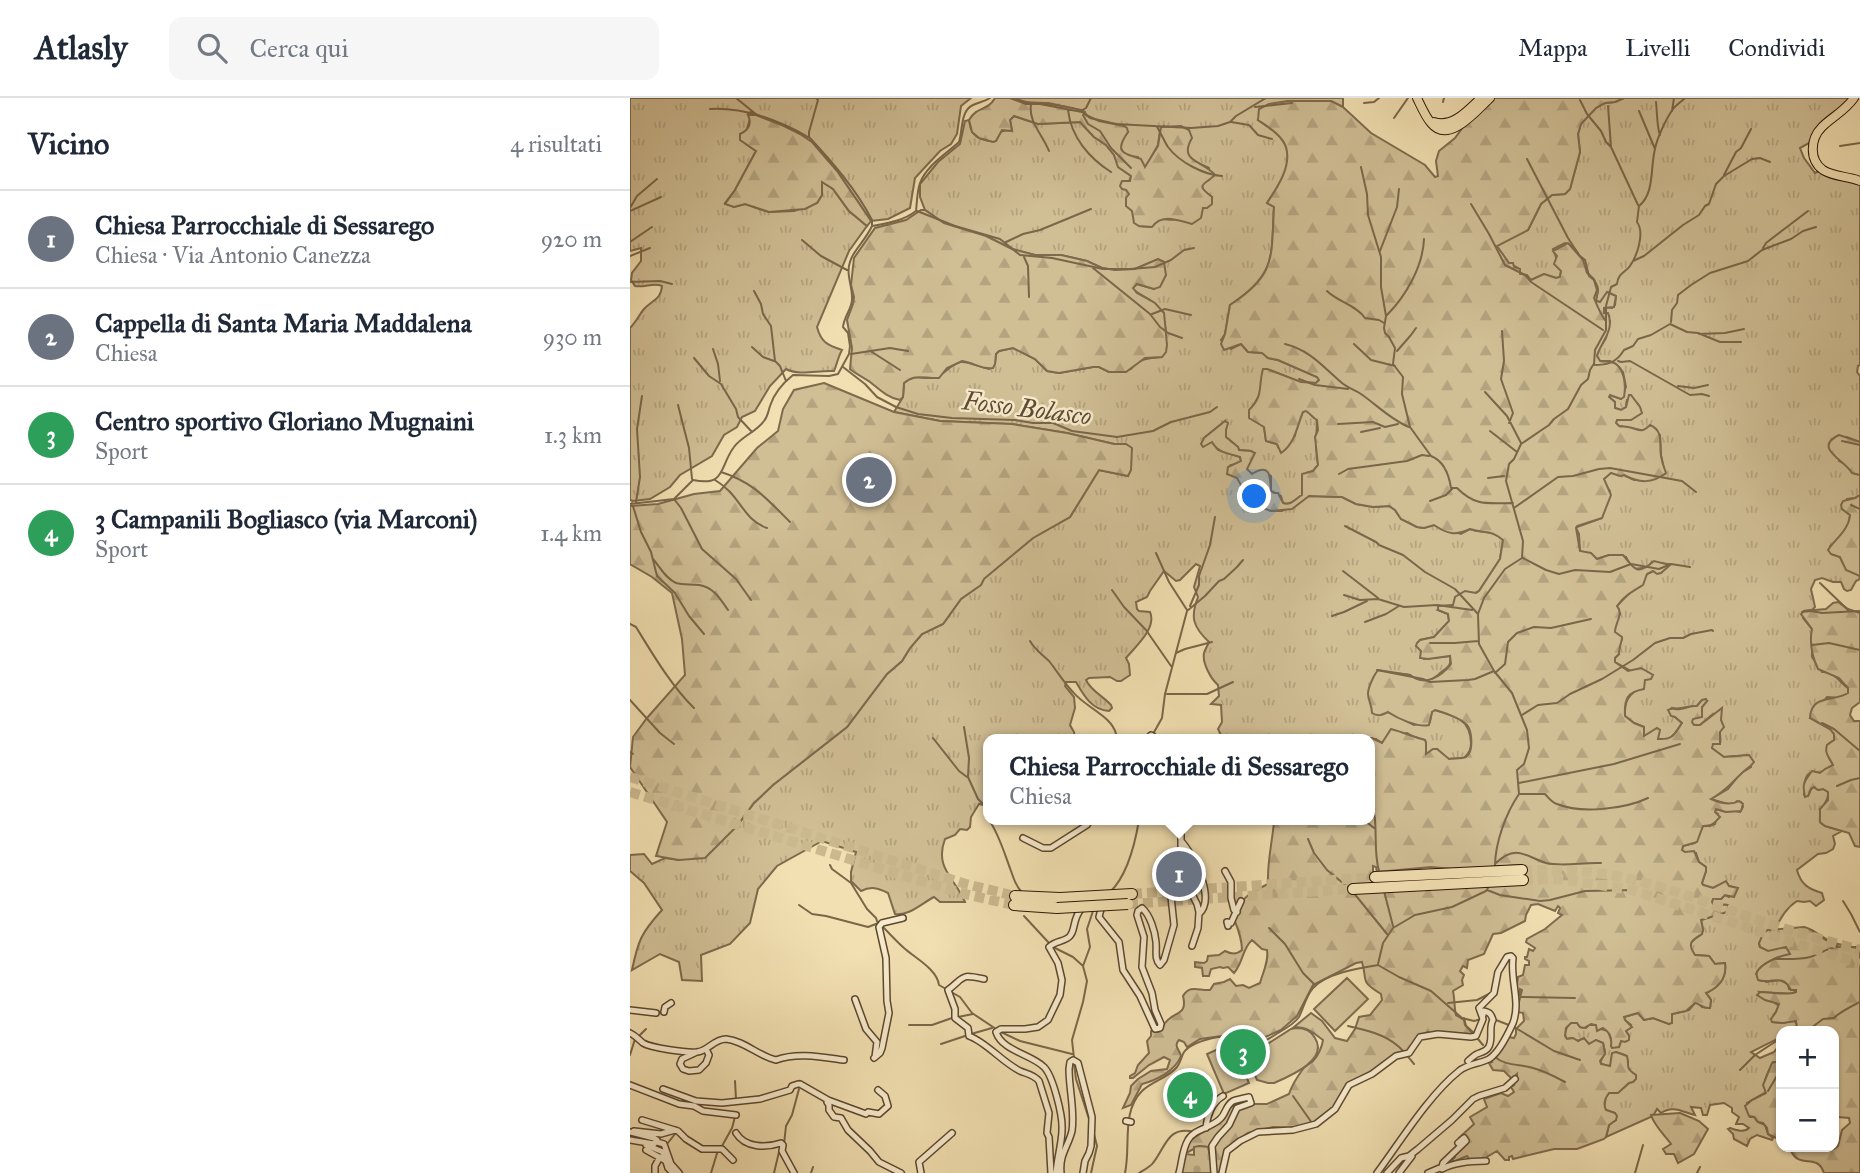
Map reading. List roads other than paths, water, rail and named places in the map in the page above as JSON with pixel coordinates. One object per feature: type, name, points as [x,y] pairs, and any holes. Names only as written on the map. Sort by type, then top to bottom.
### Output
[{"type":"highway","points":[[1353,889],[1523,875],[1459,873],[1375,877]]},
{"type":"highway","points":[[1058,903],[1132,894]]},
{"type":"highway","points":[[1014,900],[1128,904]]},
{"type":"main road","points":[[1417,98],[1427,117],[1440,129],[1454,129],[1490,98]]},
{"type":"main road","points":[[1427,117],[1438,124],[1450,123],[1481,98]]},
{"type":"main road","points":[[1854,98],[1841,113],[1820,128],[1812,152],[1824,171],[1860,181]]},
{"type":"street","points":[[1023,838],[1043,848],[1051,848],[1087,825]]},
{"type":"street","points":[[1178,825],[1181,832],[1180,866]]},
{"type":"street","points":[[1181,842],[1188,848],[1204,887],[1205,905],[1198,915]]},
{"type":"street","points":[[1056,1173],[1062,1127],[1049,1073],[1039,1063],[999,1039],[996,1035],[998,1031],[1038,1027],[1048,1020],[1060,995],[1062,980],[1058,963],[1049,947],[1052,943],[1069,937],[1076,915],[1089,903],[1099,902],[1100,917],[1119,942],[1123,970],[1146,1009],[1153,1027],[1160,1028],[1152,993],[1142,967],[1144,936],[1137,915],[1142,908],[1148,915],[1156,937],[1156,960],[1160,965],[1164,961],[1174,925],[1170,887],[1172,854],[1177,856],[1185,882],[1197,904],[1198,928],[1192,946]]},
{"type":"street","points":[[1225,871],[1231,881],[1232,905],[1237,912]]},
{"type":"street","points":[[1228,926],[1227,922],[1231,923],[1241,901]]},
{"type":"street","points":[[855,999],[866,1029],[877,1042],[874,1057],[882,1048],[889,1013],[886,958],[879,932],[880,924],[903,918]]},
{"type":"street","points":[[1455,1074],[1486,1062],[1496,1052],[1513,1021],[1516,993],[1510,971],[1514,960],[1510,956],[1497,974],[1494,993],[1480,1006],[1483,1017]]},
{"type":"street","points":[[984,979],[962,976],[948,990],[955,1009],[955,1018],[965,1025],[969,1036],[989,1051],[1019,1071],[1035,1076],[1039,1081],[1049,1118],[1047,1133],[1056,1173]]},
{"type":"street","points":[[664,1012],[665,1007],[671,1003]]},
{"type":"street","points":[[630,1010],[656,1013]]},
{"type":"street","points":[[1222,1173],[1227,1151],[1240,1140],[1258,1132],[1293,1130],[1316,1124],[1335,1109],[1349,1085],[1372,1074],[1396,1056],[1406,1055],[1421,1036],[1475,1036],[1483,1012],[1492,1014],[1488,1048],[1455,1074],[1428,1104],[1377,1173]]},
{"type":"street","points":[[630,1034],[637,1036],[644,1044],[656,1048],[697,1052]]},
{"type":"street","points":[[630,1040],[637,1036]]},
{"type":"street","points":[[706,1049],[709,1055],[699,1070],[682,1069],[682,1059],[723,1039],[740,1042],[776,1060],[812,1056],[844,1060]]},
{"type":"street","points":[[1056,1173],[1072,1131],[1069,1069],[1070,1062],[1074,1060],[1080,1069],[1092,1117],[1090,1153],[1083,1173]]},
{"type":"street","points":[[1468,1062],[1487,1060]]},
{"type":"street","points":[[1387,1173],[1401,1158],[1418,1149],[1473,1099],[1505,1088],[1515,1079]]},
{"type":"street","points":[[663,1089],[696,1101],[722,1103],[769,1097],[800,1084],[828,1100],[866,1114],[879,1114],[888,1106],[885,1096],[878,1090]]},
{"type":"street","points":[[630,1085],[703,1111],[736,1115]]},
{"type":"street","points":[[1206,1128],[1210,1111],[1223,1096]]},
{"type":"street","points":[[1179,1173],[1187,1142],[1194,1133],[1223,1117],[1229,1104],[1238,1099],[1251,1098],[1251,1103],[1236,1109],[1229,1125],[1212,1146],[1214,1173]]},
{"type":"street","points":[[828,1100],[829,1110],[834,1117],[841,1118],[848,1130],[879,1162],[901,1173]]},
{"type":"street","points":[[642,1120],[678,1130],[697,1147],[722,1149],[733,1160]]},
{"type":"street","points":[[630,1131],[661,1134],[675,1130]]},
{"type":"street","points":[[630,1131],[664,1144],[669,1161],[680,1173]]},
{"type":"street","points":[[736,1133],[740,1139],[757,1146],[774,1146],[781,1143],[782,1151],[794,1173]]},
{"type":"street","points":[[921,1173],[919,1161],[952,1133]]},
{"type":"street","points":[[1444,1170],[1443,1163],[1466,1142],[1464,1138],[1458,1143]]},
{"type":"street","points":[[630,1140],[654,1144],[657,1142]]},
{"type":"street","points":[[642,1142],[643,1145],[663,1152],[663,1159],[673,1173]]},
{"type":"street","points":[[1399,1173],[1418,1149]]},
{"type":"street","points":[[646,1150],[663,1159]]},
{"type":"street","points":[[655,1173],[655,1166],[663,1159]]},
{"type":"street","points":[[1428,1173],[1460,1163],[1486,1161]]},
{"type":"waterway","points":[[736,98],[757,115]]},
{"type":"waterway","points":[[816,98],[818,100],[809,137],[851,187],[872,220],[872,226]]},
{"type":"waterway","points":[[630,504],[674,499],[693,480],[711,481],[717,478],[734,447],[764,421],[774,397],[789,378],[793,375],[838,374],[849,354],[848,333],[843,327],[852,300],[849,267],[853,255],[872,226],[890,223],[916,211],[918,189],[923,177],[932,165],[959,142],[964,116],[969,108],[990,98]]},
{"type":"waterway","points":[[1010,98],[1026,104],[1082,112],[1090,118],[1116,124],[1191,128],[1218,126],[1230,122],[1266,98]]},
{"type":"waterway","points":[[1081,111],[1086,108],[1091,98]]},
{"type":"waterway","points":[[1364,103],[1374,102],[1379,98]]},
{"type":"waterway","points":[[1394,118],[1408,98]]},
{"type":"waterway","points":[[1443,102],[1444,98]]},
{"type":"waterway","points":[[1672,111],[1674,98]]},
{"type":"waterway","points":[[1594,364],[1595,350],[1606,330],[1606,306],[1611,287],[1617,284],[1637,251],[1640,238],[1637,222],[1639,206],[1648,194],[1658,140],[1673,109],[1685,98]]},
{"type":"waterway","points":[[1580,100],[1611,147],[1638,205]]},
{"type":"waterway","points":[[1656,102],[1660,135]]},
{"type":"waterway","points":[[1255,107],[1292,103]]},
{"type":"waterway","points":[[1031,104],[1034,123],[1049,151]]},
{"type":"waterway","points":[[1608,106],[1611,147]]},
{"type":"waterway","points":[[710,109],[735,110],[760,116],[808,137]]},
{"type":"waterway","points":[[1068,110],[1073,129],[1082,146],[1111,172]]},
{"type":"waterway","points":[[1639,111],[1655,149]]},
{"type":"waterway","points":[[1083,115],[1088,124],[1100,131],[1111,148],[1131,168]]},
{"type":"waterway","points":[[1231,122],[1249,125],[1258,135],[1272,139]]},
{"type":"waterway","points":[[1157,127],[1168,147],[1185,163],[1222,176]]},
{"type":"waterway","points":[[1724,175],[1751,129]]},
{"type":"waterway","points":[[1840,146],[1860,143]]},
{"type":"waterway","points":[[1633,261],[1644,256],[1699,215],[1709,204],[1716,184],[1724,176],[1752,159],[1760,158],[1770,162]]},
{"type":"waterway","points":[[1527,159],[1568,238],[1585,260],[1589,276],[1594,280],[1597,290],[1594,298],[1605,320]]},
{"type":"waterway","points":[[1361,167],[1368,215],[1381,257],[1381,287],[1386,316],[1384,328],[1395,348],[1393,364],[1403,377],[1402,394],[1410,427],[1431,456],[1443,465],[1451,488],[1457,488],[1470,498],[1483,503],[1513,503]]},
{"type":"waterway","points":[[630,208],[637,196],[657,179]]},
{"type":"waterway","points":[[1380,251],[1397,207],[1399,189]]},
{"type":"waterway","points":[[630,211],[661,197]]},
{"type":"waterway","points":[[1471,204],[1505,265],[1525,275],[1531,282],[1603,330]]},
{"type":"waterway","points":[[1006,242],[1091,209]]},
{"type":"waterway","points":[[917,211],[1000,239],[1020,255],[1052,258],[1103,269],[1155,267],[1184,250],[1194,248]]},
{"type":"waterway","points":[[1763,248],[1808,211]]},
{"type":"waterway","points":[[630,242],[652,227]]},
{"type":"waterway","points":[[1671,322],[1678,295],[1691,285],[1710,273],[1748,261],[1762,250],[1816,227]]},
{"type":"waterway","points":[[1387,315],[1412,280],[1424,239]]},
{"type":"waterway","points":[[802,240],[821,256],[847,270]]},
{"type":"waterway","points":[[630,256],[650,248]]},
{"type":"waterway","points":[[1024,257],[1028,266],[1029,297]]},
{"type":"waterway","points":[[1093,268],[1150,314],[1160,327],[1182,338]]},
{"type":"waterway","points":[[630,282],[660,281],[672,284]]},
{"type":"waterway","points":[[754,291],[771,326],[775,361],[786,381]]},
{"type":"waterway","points":[[1327,291],[1365,318],[1384,323]]},
{"type":"waterway","points":[[1152,314],[1165,309],[1191,315]]},
{"type":"waterway","points":[[1522,558],[1523,541],[1506,481],[1509,464],[1521,444],[1568,409],[1581,385],[1588,379],[1593,365],[1611,362],[1638,339],[1670,324],[1720,342],[1741,342]]},
{"type":"waterway","points":[[1397,351],[1416,328]]},
{"type":"waterway","points":[[1699,334],[1744,329]]},
{"type":"waterway","points":[[1502,331],[1504,361],[1501,379],[1513,413],[1509,423]]},
{"type":"waterway","points":[[1285,344],[1309,355],[1344,385],[1409,427]]},
{"type":"waterway","points":[[1354,344],[1371,360],[1395,366]]},
{"type":"waterway","points":[[752,347],[763,357],[774,361]]},
{"type":"waterway","points":[[851,354],[890,348],[908,351]]},
{"type":"waterway","points":[[713,349],[720,381]]},
{"type":"waterway","points":[[872,352],[900,370]]},
{"type":"waterway","points":[[694,358],[709,376],[721,384],[738,417],[752,432]]},
{"type":"waterway","points":[[1618,361],[1630,361],[1690,395],[1709,396]]},
{"type":"waterway","name":"Fosso Bolasco","points":[[843,367],[877,397],[918,414],[1053,423],[1072,431],[1117,437],[1153,431],[1171,422],[1210,412],[1217,407]]},
{"type":"waterway","points":[[1299,379],[1315,385],[1348,389]]},
{"type":"waterway","points":[[1678,386],[1694,388],[1708,385]]},
{"type":"waterway","points":[[1485,392],[1507,416],[1521,443]]},
{"type":"waterway","points":[[636,502],[640,477],[637,429],[642,396]]},
{"type":"waterway","points":[[678,405],[689,448],[692,479]]},
{"type":"waterway","points":[[1338,424],[1373,422],[1385,427],[1398,424]]},
{"type":"waterway","points":[[1361,432],[1380,428]]},
{"type":"waterway","points":[[1490,431],[1517,452]]},
{"type":"waterway","points":[[1842,441],[1860,445]]},
{"type":"waterway","points":[[1339,474],[1348,469],[1429,456]]},
{"type":"waterway","points":[[1514,508],[1558,477],[1610,468],[1682,481],[1696,492]]},
{"type":"waterway","points":[[721,472],[751,486],[790,522]]},
{"type":"waterway","points":[[1488,478],[1504,476]]},
{"type":"waterway","points":[[715,480],[729,491],[750,517],[767,528]]},
{"type":"waterway","points":[[1430,501],[1446,495],[1453,488]]},
{"type":"waterway","points":[[674,499],[702,549],[736,579],[751,600]]},
{"type":"waterway","points":[[632,503],[657,576],[675,593],[704,634]]},
{"type":"waterway","points":[[1851,505],[1860,509]]},
{"type":"waterway","points":[[1190,606],[1199,585],[1215,517]]},
{"type":"waterway","points":[[1345,526],[1403,555],[1425,572],[1455,589],[1478,614]]},
{"type":"waterway","points":[[1156,553],[1169,582],[1187,610]]},
{"type":"waterway","points":[[1495,866],[1502,828],[1519,794],[1517,770],[1524,764],[1529,748],[1527,730],[1512,693],[1494,671],[1479,644],[1478,614],[1484,598],[1505,569],[1522,558]]},
{"type":"waterway","points":[[1523,558],[1559,574],[1575,570],[1610,572],[1631,564],[1659,569],[1671,564],[1690,567]]},
{"type":"waterway","points":[[653,559],[672,581],[708,588],[728,610]]},
{"type":"waterway","points":[[1153,734],[1162,718],[1165,694],[1187,611],[1243,560]]},
{"type":"waterway","points":[[1343,571],[1378,598]]},
{"type":"waterway","points":[[1820,583],[1848,610]]},
{"type":"waterway","points":[[1112,590],[1146,630],[1171,666]]},
{"type":"waterway","points":[[1344,595],[1360,600],[1378,599],[1404,607],[1437,605],[1472,610]]},
{"type":"waterway","points":[[1332,616],[1367,601]]},
{"type":"waterway","points":[[1365,622],[1399,606]]},
{"type":"waterway","points":[[1802,612],[1860,611]]},
{"type":"waterway","points":[[1495,673],[1505,664],[1508,642],[1517,633],[1534,627],[1551,628],[1591,619]]},
{"type":"waterway","points":[[630,624],[636,627],[670,680],[694,708]]},
{"type":"waterway","points":[[1522,715],[1538,705],[1557,703],[1602,679],[1655,643],[1713,631]]},
{"type":"waterway","points":[[1030,641],[1073,692],[1104,717],[1116,734]]},
{"type":"waterway","points":[[1430,643],[1478,641]]},
{"type":"waterway","points":[[1176,653],[1212,642]]},
{"type":"waterway","points":[[1812,645],[1829,643],[1860,650]]},
{"type":"waterway","points":[[1377,670],[1430,682],[1475,679],[1494,671]]},
{"type":"waterway","points":[[1167,694],[1207,694],[1233,682]]},
{"type":"waterway","points":[[630,700],[660,733],[674,744]]},
{"type":"waterway","points":[[1822,723],[1834,729],[1860,751]]},
{"type":"waterway","points":[[964,727],[969,758],[968,777],[983,804]]},
{"type":"waterway","points":[[933,738],[967,777]]},
{"type":"waterway","points":[[1519,783],[1614,764],[1680,744]]},
{"type":"waterway","points":[[1837,786],[1860,778]]},
{"type":"waterway","points":[[1519,794],[1545,794],[1557,804],[1578,809],[1615,807],[1648,798]]},
{"type":"waterway","points":[[1375,816],[1379,871]]},
{"type":"waterway","points":[[992,825],[1021,891]]},
{"type":"waterway","points":[[1110,892],[1126,868],[1138,825]]},
{"type":"waterway","points":[[1370,825],[1374,828]]},
{"type":"waterway","points":[[1308,839],[1314,853],[1327,870],[1349,888]]},
{"type":"waterway","points":[[1496,863],[1515,853],[1552,864],[1601,863]]},
{"type":"waterway","points":[[830,865],[851,883],[878,924]]},
{"type":"waterway","points":[[1378,964],[1383,943],[1393,928],[1415,915],[1452,907],[1488,888]]},
{"type":"waterway","points":[[1487,890],[1500,895],[1540,901],[1585,891],[1636,890]]},
{"type":"waterway","points":[[1384,891],[1393,926]]},
{"type":"waterway","points":[[1353,892],[1387,934]]},
{"type":"waterway","points":[[1843,901],[1860,932]]},
{"type":"waterway","points":[[799,905],[812,914],[868,927],[876,924]]},
{"type":"waterway","points":[[1074,1058],[1072,1040],[1087,981],[1083,966],[1090,947],[1087,929],[1093,911]]},
{"type":"waterway","points":[[1024,916],[1049,943]]},
{"type":"waterway","points":[[883,927],[930,969],[939,985],[960,997],[972,1013],[996,1029]]},
{"type":"waterway","points":[[1269,928],[1285,944],[1303,973],[1314,984]]},
{"type":"waterway","points":[[1812,930],[1839,947],[1860,947]]},
{"type":"waterway","points":[[1053,947],[1073,957],[1083,966]]},
{"type":"waterway","points":[[1774,959],[1806,958],[1839,947]]},
{"type":"waterway","points":[[1125,1173],[1131,1109],[1142,1091],[1173,1071],[1184,1052],[1195,1044],[1222,1037],[1247,1046],[1284,1030],[1299,1017],[1313,988],[1326,978],[1378,965],[1431,991],[1462,1018],[1474,1021],[1481,1019]]},
{"type":"waterway","points":[[1448,1003],[1477,1000],[1489,994]]},
{"type":"waterway","points":[[1521,997],[1575,998]]},
{"type":"waterway","points":[[1814,1026],[1823,1019],[1834,1018],[1860,1002]]},
{"type":"waterway","points":[[958,1017],[973,1014]]},
{"type":"waterway","points":[[909,1025],[932,1025],[952,1018]]},
{"type":"waterway","points":[[1464,1018],[1466,1026],[1473,1034]]},
{"type":"waterway","points":[[1496,1020],[1514,1027],[1554,1051],[1580,1060]]},
{"type":"waterway","points":[[1348,1026],[1387,1038],[1414,1064]]},
{"type":"waterway","points":[[971,1034],[992,1028]]},
{"type":"waterway","points":[[639,1036],[646,1029]]},
{"type":"waterway","points":[[1001,1032],[1020,1041],[1072,1054]]},
{"type":"waterway","points":[[941,1044],[965,1036]]},
{"type":"waterway","points":[[1477,1038],[1483,1045]]},
{"type":"waterway","points":[[630,1055],[635,1039]]},
{"type":"waterway","points":[[1740,1070],[1755,1055],[1776,1041]]},
{"type":"waterway","points":[[1495,1057],[1541,1071],[1565,1082]]},
{"type":"waterway","points":[[1074,1064],[1089,1119]]},
{"type":"waterway","points":[[1768,1091],[1776,1077]]},
{"type":"waterway","points":[[735,1081],[736,1099]]},
{"type":"waterway","points":[[784,1144],[786,1126],[799,1089]]},
{"type":"waterway","points":[[1293,1096],[1312,1123]]},
{"type":"waterway","points":[[722,1146],[735,1117]]},
{"type":"waterway","points":[[1139,1173],[1152,1164],[1173,1135],[1178,1132],[1195,1132]]},
{"type":"waterway","points":[[667,1144],[675,1134]]},
{"type":"waterway","points":[[1091,1173],[1097,1146],[1094,1134]]},
{"type":"waterway","points":[[1635,1173],[1643,1145]]},
{"type":"waterway","points":[[711,1173],[718,1150]]},
{"type":"waterway","points":[[774,1173],[779,1152]]},
{"type":"waterway","points":[[811,1173],[813,1167]]},
{"type":"waterway","points":[[1697,1173],[1700,1167]]},
{"type":"tunnel","points":[[630,777],[966,884],[1015,896]]},
{"type":"tunnel","points":[[630,792],[964,894],[1014,905]]},
{"type":"tunnel","points":[[1522,870],[1560,870],[1617,876],[1860,950]]},
{"type":"tunnel","points":[[1132,894],[1375,877]]},
{"type":"tunnel","points":[[1523,880],[1561,879],[1632,890],[1860,964]]},
{"type":"tunnel","points":[[1128,904],[1353,889]]},
{"type":"place","name":"Cappella di Santa Maria Maddalena","points":[[869,480]]},
{"type":"place","name":"Chiesa Parrocchiale di Sessarego","points":[[1179,874]]},
{"type":"place","name":"Centro sportivo Gloriano Mugnaini","points":[[1243,1052]]},
{"type":"place","name":"3 Campanili Bogliasco (via Marconi)","points":[[1190,1095]]}]
